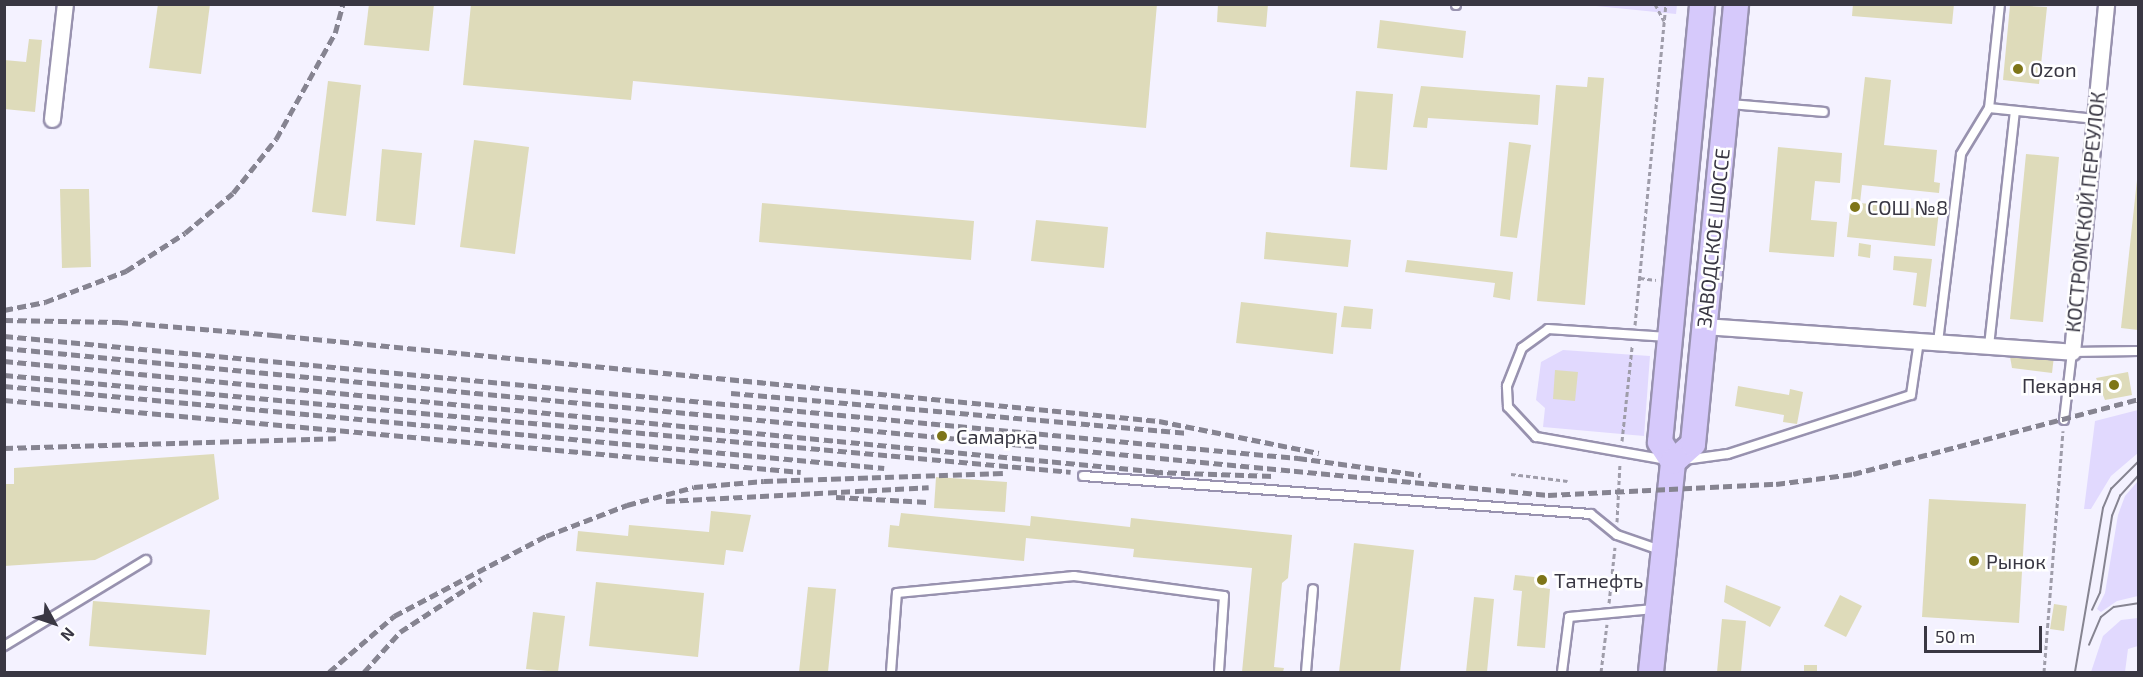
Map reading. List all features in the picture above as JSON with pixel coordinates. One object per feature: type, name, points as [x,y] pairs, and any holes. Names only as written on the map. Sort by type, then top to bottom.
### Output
[{"type":"main road","name":"ЗАВОДСКОЕ ШОССЕ","points":[[1702,4],[1660,442],[1673,462],[1694,444],[1736,4]]},
{"type":"main road","points":[[1651,672],[1660,550],[1673,462]]},
{"type":"street","points":[[52,119],[65,4]]},
{"type":"street","name":"КОСТРОМСКОЙ ПЕРЕУЛОК","points":[[2072,352],[2106,4]]},
{"type":"street","points":[[1704,326],[2072,352]]},
{"type":"lane","points":[[1938,342],[1961,154],[1989,108],[2000,4]]},
{"type":"lane","points":[[1726,104],[1824,112]]},
{"type":"lane","points":[[1989,108],[2095,119]]},
{"type":"lane","points":[[1989,346],[2015,111]]},
{"type":"lane","points":[[1670,337],[1548,329],[1522,348],[1507,386],[1508,407],[1536,437],[1673,462],[1728,454],[1911,395],[1919,341]]},
{"type":"lane","points":[[2072,352],[2139,351]]},
{"type":"lane","name":"КОСТРОМСКОЙ ПЕРЕУЛОК","points":[[2064,420],[2072,352]]},
{"type":"lane","points":[[1083,476],[1591,514],[1617,535],[1660,550]]},
{"type":"lane","points":[[4,646],[146,560]]},
{"type":"lane","points":[[891,672],[897,593],[1074,576],[1224,597],[1219,672]]},
{"type":"lane","points":[[1306,672],[1313,589]]},
{"type":"lane","points":[[1562,672],[1569,617],[1656,609]]},
{"type":"path","points":[[1654,4],[1664,22]]},
{"type":"path","points":[[2044,672],[2064,420]]},
{"type":"path","points":[[1511,474],[1568,481]]},
{"type":"shaded area","points":[[1677,4],[1676,14],[1586,5]]},
{"type":"shaded area","points":[[1563,350],[1650,356],[1644,436],[1543,427],[1545,408],[1536,400],[1541,362]]},
{"type":"shaded area","points":[[2138,410],[2138,453],[2111,476],[2091,509],[2084,509],[2095,421]]},
{"type":"shaded area","points":[[2138,481],[2138,596],[2117,601],[2101,612],[2097,609],[2105,593],[2118,515],[2125,496]]},
{"type":"shaded area","points":[[2138,618],[2138,646],[2128,649],[2125,672],[2091,672],[2103,636],[2121,620]]},
{"type":"building","points":[[158,4],[210,4],[201,74],[149,68]]},
{"type":"building","points":[[369,4],[434,4],[429,51],[364,45]]},
{"type":"building","points":[[471,4],[1157,4],[1146,128],[633,81],[631,100],[463,85]]},
{"type":"building","points":[[1218,4],[1268,4],[1266,27],[1217,22]]},
{"type":"building","points":[[1853,4],[1954,4],[1952,24],[1852,16]]},
{"type":"building","points":[[2010,5],[2047,7],[2039,84],[2003,80]]},
{"type":"building","points":[[1380,20],[1466,31],[1463,58],[1377,48]]},
{"type":"building","points":[[29,39],[42,40],[35,112],[4,109],[4,60],[26,62]]},
{"type":"building","points":[[1588,77],[1604,78],[1585,305],[1537,301],[1556,85],[1587,87]]},
{"type":"building","points":[[1865,77],[1891,80],[1884,145],[1937,150],[1934,182],[1940,183],[1939,193],[1862,185],[1860,203],[1939,211],[1935,246],[1847,237]]},
{"type":"building","points":[[328,81],[361,85],[346,216],[312,212]]},
{"type":"building","points":[[1421,86],[1540,95],[1538,125],[1428,118],[1427,128],[1413,127]]},
{"type":"building","points":[[1356,91],[1393,94],[1387,170],[1350,167]]},
{"type":"building","points":[[474,140],[529,147],[515,254],[460,247]]},
{"type":"building","points":[[1509,142],[1531,145],[1517,238],[1500,236]]},
{"type":"building","points":[[1778,147],[1842,153],[1840,183],[1815,181],[1811,220],[1837,222],[1834,257],[1769,252]]},
{"type":"building","points":[[382,149],[422,153],[415,225],[376,221]]},
{"type":"building","points":[[2026,154],[2059,157],[2043,322],[2010,319]]},
{"type":"building","points":[[2138,180],[2138,330],[2121,328]]},
{"type":"building","points":[[60,189],[89,189],[91,267],[62,268]]},
{"type":"building","points":[[762,203],[974,221],[971,260],[759,242]]},
{"type":"building","points":[[1036,220],[1108,227],[1104,268],[1031,261]]},
{"type":"building","points":[[1266,232],[1351,240],[1348,267],[1264,259]]},
{"type":"building","points":[[1859,243],[1871,245],[1870,258],[1858,256]]},
{"type":"building","points":[[1894,256],[1932,259],[1926,307],[1913,305],[1917,273],[1893,270]]},
{"type":"building","points":[[1407,260],[1513,272],[1510,300],[1493,297],[1495,283],[1405,272]]},
{"type":"building","points":[[1241,302],[1337,313],[1333,354],[1236,343]]},
{"type":"building","points":[[1344,306],[1373,309],[1371,329],[1341,327]]},
{"type":"building","points":[[2009,351],[2054,356],[2052,373],[2012,368]]},
{"type":"building","points":[[1555,370],[1578,372],[1575,401],[1553,399]]},
{"type":"building","name":"Пекарня","points":[[2128,372],[2132,395],[2105,400],[2096,378]]},
{"type":"building","points":[[1738,386],[1789,395],[1790,389],[1803,392],[1797,424],[1783,422],[1784,415],[1735,406]]},
{"type":"building","points":[[214,454],[219,499],[95,560],[4,566],[4,484],[14,484],[14,468]]},
{"type":"building","points":[[936,477],[1007,482],[1005,512],[934,508]]},
{"type":"building","name":"Рынок","points":[[1929,499],[2026,504],[2019,623],[1922,617]]},
{"type":"building","points":[[711,511],[751,515],[743,552],[726,550],[724,565],[576,551],[578,531],[628,536],[629,525],[709,532]]},
{"type":"building","points":[[901,513],[1030,526],[1031,516],[1130,527],[1131,518],[1292,535],[1288,578],[1282,583],[1274,667],[1284,668],[1283,672],[1242,672],[1252,568],[1133,557],[1134,549],[1026,538],[1024,561],[888,547],[890,525],[899,526]]},
{"type":"building","points":[[1354,543],[1414,550],[1400,672],[1339,672]]},
{"type":"building","points":[[1515,575],[1545,578],[1544,588],[1550,589],[1545,648],[1517,646],[1522,591],[1513,590]]},
{"type":"building","points":[[596,582],[704,593],[698,657],[589,646]]},
{"type":"building","points":[[1726,585],[1781,607],[1770,627],[1724,602]]},
{"type":"building","points":[[808,587],[836,589],[828,672],[799,672]]},
{"type":"building","points":[[1840,595],[1862,606],[1846,637],[1824,626]]},
{"type":"building","points":[[1474,597],[1494,599],[1487,672],[1466,672]]},
{"type":"building","points":[[93,601],[210,610],[206,655],[89,646]]},
{"type":"building","points":[[2054,604],[2067,606],[2064,631],[2050,629]]},
{"type":"building","points":[[533,612],[565,616],[558,672],[526,669]]},
{"type":"building","points":[[1722,619],[1746,621],[1741,672],[1717,672]]},
{"type":"building","points":[[1804,665],[1817,665],[1817,672],[1804,672]]},
{"type":"tram line","points":[[2075,672],[2103,508],[2111,489],[2138,462]]},
{"type":"tram line","points":[[2092,610],[2100,593],[2112,516],[2120,496],[2138,476]]},
{"type":"tram line","points":[[2089,645],[2101,617],[2114,607],[2138,603]]},
{"type":"railway","points":[[4,310],[45,302],[126,271],[185,233],[233,193],[276,139],[335,33],[343,4]]},
{"type":"railway","points":[[4,320],[119,322],[273,335],[1159,421],[1319,453]]},
{"type":"railway","points":[[4,336],[1298,458],[1421,475]]},
{"type":"railway","points":[[4,348],[1548,495],[1776,484],[1853,474],[2138,399]]},
{"type":"railway","points":[[4,361],[1162,472]]},
{"type":"railway","points":[[4,375],[1071,472]]},
{"type":"railway","points":[[4,386],[884,468]]},
{"type":"railway","points":[[731,393],[1185,433]]},
{"type":"railway","points":[[4,400],[801,472]]},
{"type":"railway","points":[[4,448],[336,438]]},
{"type":"railway","points":[[1154,472],[1274,476]]},
{"type":"railway","points":[[329,672],[394,616],[546,536],[627,505],[694,487],[764,481],[1004,473]]},
{"type":"railway","points":[[666,501],[929,487]]},
{"type":"railway","points":[[836,497],[928,502]]},
{"type":"railway","points":[[364,672],[400,632],[481,579]]},
{"type":"place","name":"Ozon","points":[[2018,69]]},
{"type":"place","name":"СОШ №8","points":[[1855,207]]},
{"type":"place","name":"Пекарня","points":[[2114,385]]},
{"type":"place","name":"Самарка","points":[[942,436]]},
{"type":"place","name":"Рынок","points":[[1974,561]]},
{"type":"place","name":"Татнефть","points":[[1542,580]]}]
